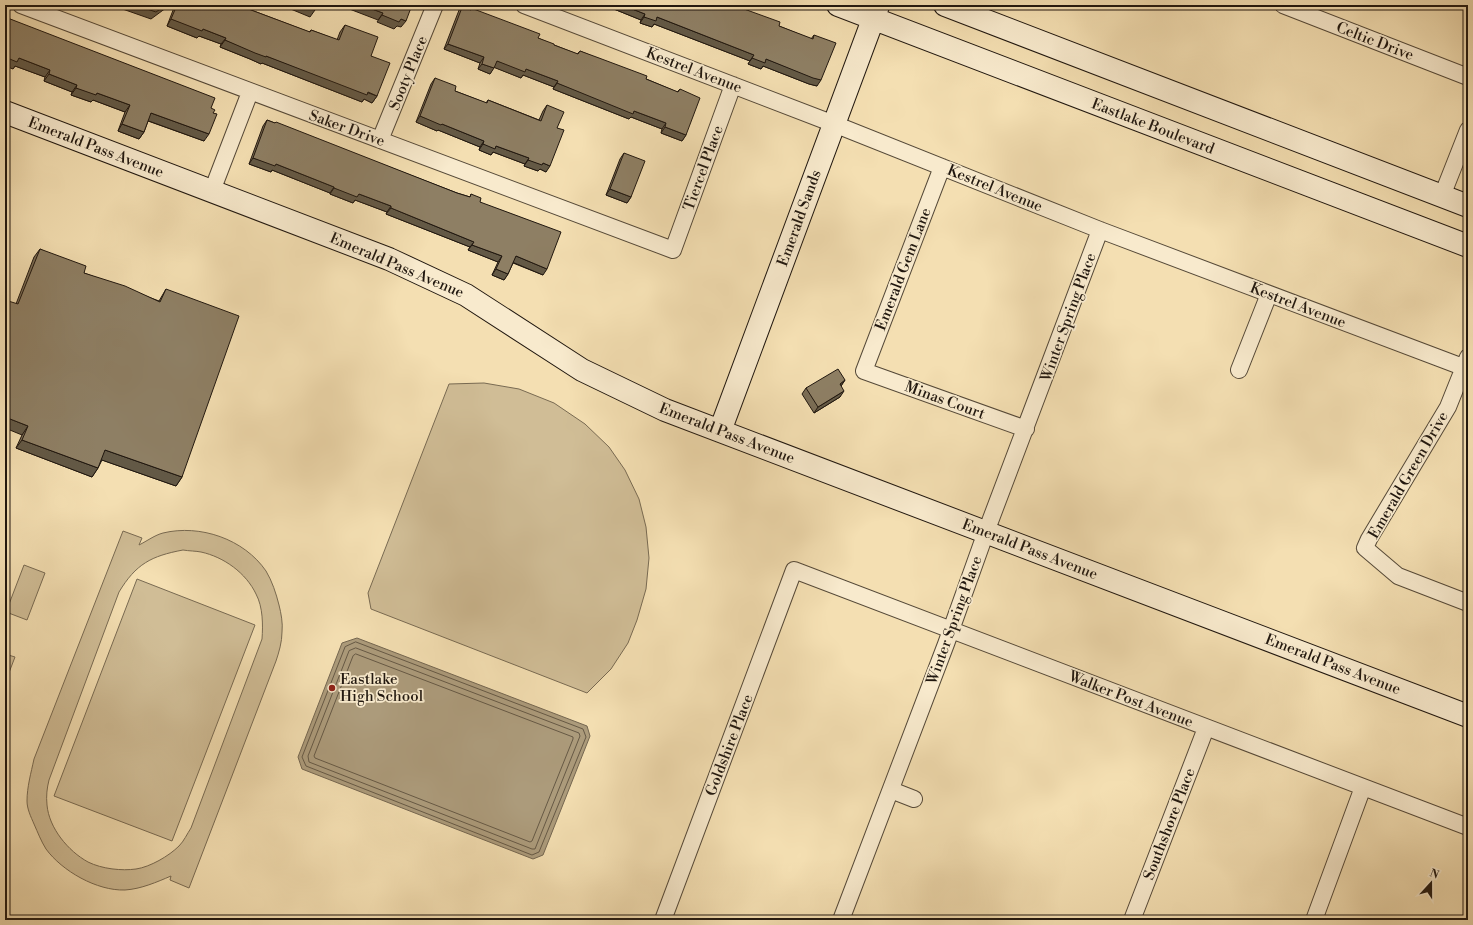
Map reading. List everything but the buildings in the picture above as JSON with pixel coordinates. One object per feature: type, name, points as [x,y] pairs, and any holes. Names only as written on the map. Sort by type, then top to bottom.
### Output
[{"type":"street","name":"Saker Drive","points":[[21,5],[673,250]]},
{"type":"street","name":"Sooty Place","points":[[380,140],[435,5]]},
{"type":"street","name":"Kestrel Avenue","points":[[524,5],[834,124],[1100,230],[1269,294],[1467,364]]},
{"type":"street","name":"Eastlake Boulevard","points":[[838,5],[876,12],[1468,246]]},
{"type":"street","points":[[945,5],[1468,206]]},
{"type":"street","name":"Celtic Drive","points":[[1282,5],[1468,76]]},
{"type":"street","name":"Emerald Sands","points":[[720,431],[876,12]]},
{"type":"street","name":"Tiercel Place","points":[[673,250],[732,86]]},
{"type":"street","points":[[212,191],[250,92]]},
{"type":"street","name":"Emerald Pass Avenue","points":[[5,112],[389,259],[466,295],[582,370],[665,410],[1468,716]]},
{"type":"street","points":[[1442,196],[1468,130]]},
{"type":"street","name":"Emerald Gem Lane","points":[[864,371],[942,167]]},
{"type":"street","name":"Winter Spring Place","points":[[841,920],[1100,230]]},
{"type":"street","points":[[1239,370],[1269,294]]},
{"type":"street","name":"Emerald Green Drive","points":[[1467,364],[1448,407],[1365,548],[1398,576],[1468,603]]},
{"type":"street","name":"Minas Court","points":[[864,371],[1026,429]]},
{"type":"street","name":"Walker Post Avenue","points":[[794,570],[1468,827]]},
{"type":"street","name":"Goldshire Place","points":[[663,920],[794,570]]},
{"type":"street","name":"Southshore Place","points":[[1132,920],[1206,728]]},
{"type":"street","points":[[1314,920],[1363,787]]},
{"type":"street","points":[[891,790],[914,799]]},
{"type":"shaded area","points":[[484,383],[519,389],[554,403],[585,424],[609,447],[625,470],[639,499],[646,527],[649,558],[646,589],[637,620],[628,643],[611,669],[587,693],[371,609],[368,593],[449,384]]},
{"type":"shaded area","points":[[123,531],[142,538],[139,545],[163,533],[192,531],[206,533],[233,543],[246,550],[257,560],[266,571],[277,596],[282,622],[281,643],[276,661],[189,888],[170,880],[171,876],[137,888],[125,890],[114,889],[92,883],[61,865],[46,849],[28,810],[27,801],[29,780],[34,759]],"holes":[[[183,550],[210,554],[226,562],[246,579],[252,586],[260,605],[262,639],[191,828],[182,842],[175,850],[165,857],[141,868],[125,870],[99,866],[88,862],[73,852],[61,838],[51,822],[47,805],[49,780],[119,592],[132,574],[145,563],[162,555]]]},
{"type":"shaded area","points":[[24,565],[45,573],[27,620],[6,612]]},
{"type":"shaded area","points":[[137,579],[255,625],[172,841],[54,796]]},
{"type":"shaded area","points":[[5,654],[15,657],[5,683]]},
{"type":"water","points":[[357,638],[587,726],[590,736],[543,855],[533,859],[302,769],[298,757],[342,643]]},
{"type":"place","name":"Eastlake High School","points":[[332,688]]}]
